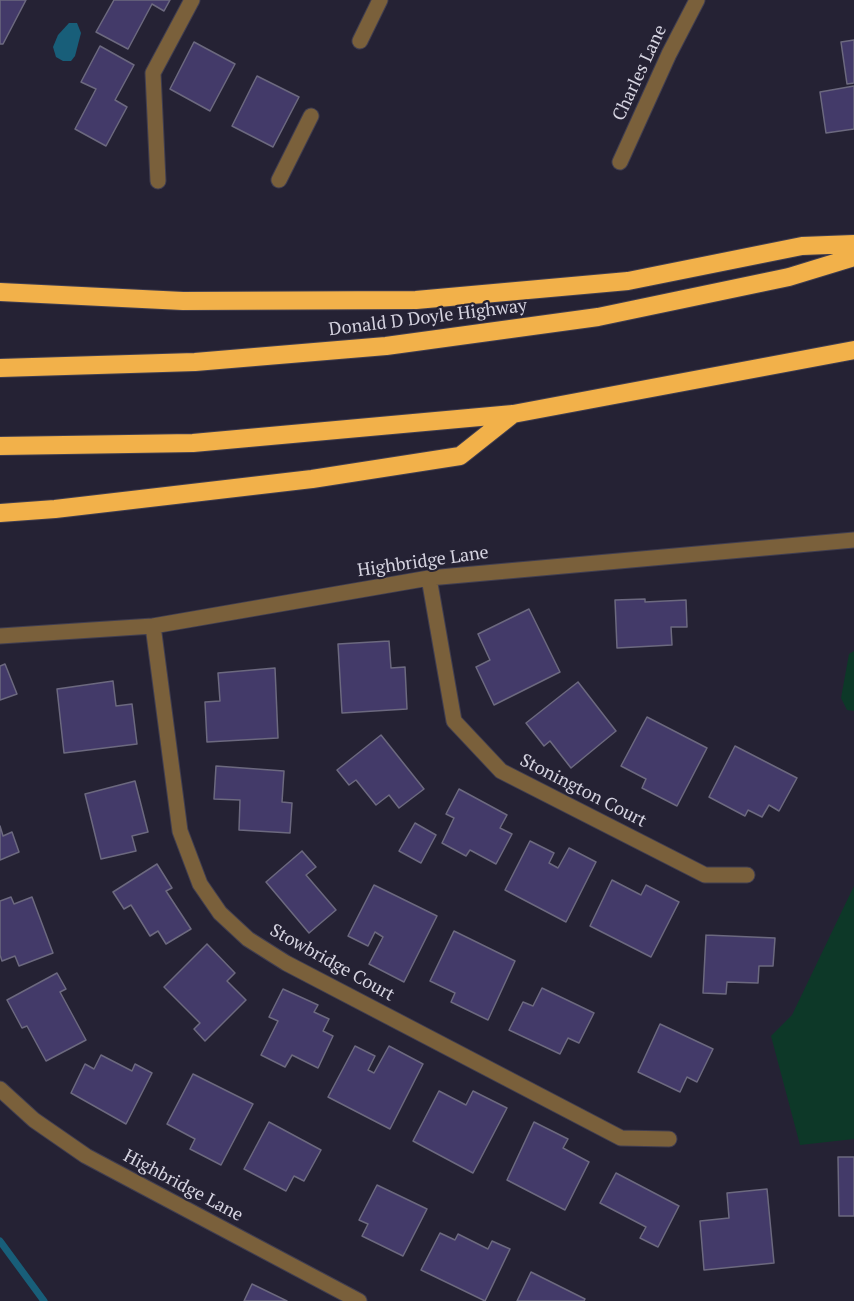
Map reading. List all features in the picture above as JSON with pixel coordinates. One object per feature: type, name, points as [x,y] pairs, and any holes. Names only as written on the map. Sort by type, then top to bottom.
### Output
[{"type":"highway","points":[[0,292],[183,301],[416,300],[628,281],[802,246],[854,244]]},
{"type":"highway","name":"Donald D Doyle Highway","points":[[0,368],[195,362],[386,346],[598,317],[789,278],[854,257]]},
{"type":"highway","points":[[0,446],[193,442],[513,414],[854,350]]},
{"type":"highway","points":[[0,513],[55,510],[289,482],[460,456],[513,414]]},
{"type":"street","points":[[158,181],[153,73],[192,0]]},
{"type":"street","points":[[360,41],[380,0]]},
{"type":"street","name":"Charles Lane","points":[[620,162],[669,54],[697,0]]},
{"type":"street","points":[[279,180],[311,116]]},
{"type":"street","name":"Highbridge Lane","points":[[0,636],[153,626],[429,578],[854,540]]},
{"type":"street","name":"Stonington Court","points":[[429,578],[454,721],[501,771],[705,875],[747,875]]},
{"type":"street","name":"Stowbridge Court","points":[[153,626],[180,831],[200,884],[220,913],[248,939],[286,963],[621,1138],[669,1139]]},
{"type":"street","name":"Highbridge Lane","points":[[0,1089],[34,1120],[86,1156],[358,1301]]},
{"type":"green space","points":[[854,651],[854,711],[847,710],[841,698],[849,654]]},
{"type":"green space","points":[[854,886],[854,1139],[800,1145],[771,1036],[792,1015]]},
{"type":"water","points":[[69,23],[77,23],[81,33],[75,56],[71,61],[63,61],[56,57],[53,47],[58,35]]},
{"type":"building","points":[[0,0],[26,0],[3,44],[0,44]]},
{"type":"building","points":[[114,0],[170,0],[164,11],[152,4],[128,49],[96,32]]},
{"type":"building","points":[[854,40],[854,83],[847,84],[841,42]]},
{"type":"building","points":[[194,42],[235,64],[210,111],[170,89]]},
{"type":"building","points":[[100,46],[134,65],[115,100],[127,107],[106,146],[75,129],[96,89],[81,82]]},
{"type":"building","points":[[257,76],[299,97],[273,147],[232,126]]},
{"type":"building","points":[[854,86],[854,129],[826,133],[820,92]]},
{"type":"building","points":[[645,599],[645,602],[686,600],[687,627],[671,627],[672,645],[617,648],[615,600]]},
{"type":"building","points":[[529,609],[560,672],[494,705],[476,667],[490,660],[478,634]]},
{"type":"building","points":[[389,641],[391,668],[405,667],[407,709],[342,713],[338,644]]},
{"type":"building","points":[[5,664],[17,694],[0,700],[0,666]]},
{"type":"building","points":[[275,668],[278,738],[207,742],[205,702],[220,701],[218,673]]},
{"type":"building","points":[[113,681],[116,706],[132,704],[137,744],[64,753],[57,689]]},
{"type":"building","points":[[578,682],[616,731],[571,768],[550,741],[544,746],[526,723]]},
{"type":"building","points":[[647,717],[707,748],[677,806],[642,788],[646,779],[621,766]]},
{"type":"building","points":[[381,735],[424,789],[399,808],[389,795],[376,805],[356,780],[349,785],[337,770]]},
{"type":"building","points":[[735,746],[797,778],[779,811],[769,805],[762,817],[748,810],[745,816],[709,797]]},
{"type":"building","points":[[216,766],[284,771],[282,802],[292,803],[290,833],[239,830],[240,800],[214,799]]},
{"type":"building","points":[[135,781],[148,832],[132,836],[136,851],[101,859],[85,794]]},
{"type":"building","points":[[459,789],[507,815],[500,828],[512,834],[496,864],[470,850],[466,856],[442,843],[454,818],[446,814]]},
{"type":"building","points":[[415,823],[436,835],[421,863],[399,851]]},
{"type":"building","points":[[0,826],[3,836],[12,832],[19,852],[0,860]]},
{"type":"building","points":[[530,841],[554,853],[549,863],[558,868],[569,848],[596,862],[566,922],[505,890]]},
{"type":"building","points":[[302,851],[316,867],[306,875],[336,910],[309,933],[266,882]]},
{"type":"building","points":[[157,864],[172,888],[166,891],[191,929],[166,944],[158,931],[150,936],[131,905],[124,909],[113,892]]},
{"type":"building","points":[[612,880],[641,895],[646,885],[679,902],[651,957],[590,926]]},
{"type":"building","points":[[374,885],[437,916],[404,982],[369,964],[383,937],[375,932],[368,946],[348,936]]},
{"type":"building","points":[[11,897],[14,904],[32,897],[53,953],[19,966],[15,956],[2,961],[0,901]]},
{"type":"building","points":[[454,931],[515,961],[488,1020],[451,1002],[455,993],[430,981]]},
{"type":"building","points":[[706,935],[775,938],[773,966],[759,966],[758,983],[727,982],[726,994],[703,993]]},
{"type":"building","points":[[207,944],[235,973],[227,981],[246,1000],[205,1041],[194,1029],[200,1023],[164,987]]},
{"type":"building","points":[[57,973],[66,989],[60,992],[86,1040],[46,1061],[27,1026],[22,1028],[7,1000]]},
{"type":"building","points":[[542,988],[594,1013],[579,1043],[568,1038],[560,1054],[509,1030],[523,1002],[533,1006]]},
{"type":"building","points":[[283,989],[318,1005],[314,1012],[329,1019],[323,1031],[333,1036],[318,1068],[292,1055],[285,1067],[261,1055],[278,1021],[269,1017]]},
{"type":"building","points":[[660,1024],[713,1049],[697,1082],[687,1077],[680,1092],[638,1072]]},
{"type":"building","points":[[355,1046],[375,1056],[368,1070],[374,1073],[389,1046],[423,1064],[390,1129],[328,1097]]},
{"type":"building","points":[[101,1055],[132,1071],[135,1064],[152,1073],[126,1124],[71,1093],[85,1064],[94,1069]]},
{"type":"building","points":[[193,1074],[253,1104],[221,1165],[190,1149],[195,1139],[167,1124]]},
{"type":"building","points":[[439,1091],[466,1105],[473,1091],[507,1108],[473,1173],[413,1141]]},
{"type":"building","points":[[269,1122],[321,1150],[304,1181],[294,1176],[286,1191],[244,1169]]},
{"type":"building","points":[[534,1122],[568,1139],[563,1148],[589,1162],[565,1210],[507,1180]]},
{"type":"building","points":[[838,1157],[854,1157],[854,1216],[839,1216]]},
{"type":"building","points":[[616,1173],[679,1206],[658,1247],[640,1238],[646,1227],[600,1203]]},
{"type":"building","points":[[377,1185],[427,1209],[403,1256],[362,1236],[368,1224],[359,1220]]},
{"type":"building","points":[[767,1189],[774,1263],[704,1270],[700,1221],[729,1218],[727,1193]]},
{"type":"building","points":[[440,1233],[455,1240],[458,1234],[488,1249],[492,1241],[510,1249],[485,1301],[421,1270]]},
{"type":"building","points":[[531,1272],[585,1299],[584,1301],[517,1301]]},
{"type":"building","points":[[252,1284],[287,1301],[244,1301]]},
{"type":"waterway","points":[[0,1241],[44,1301]]}]
